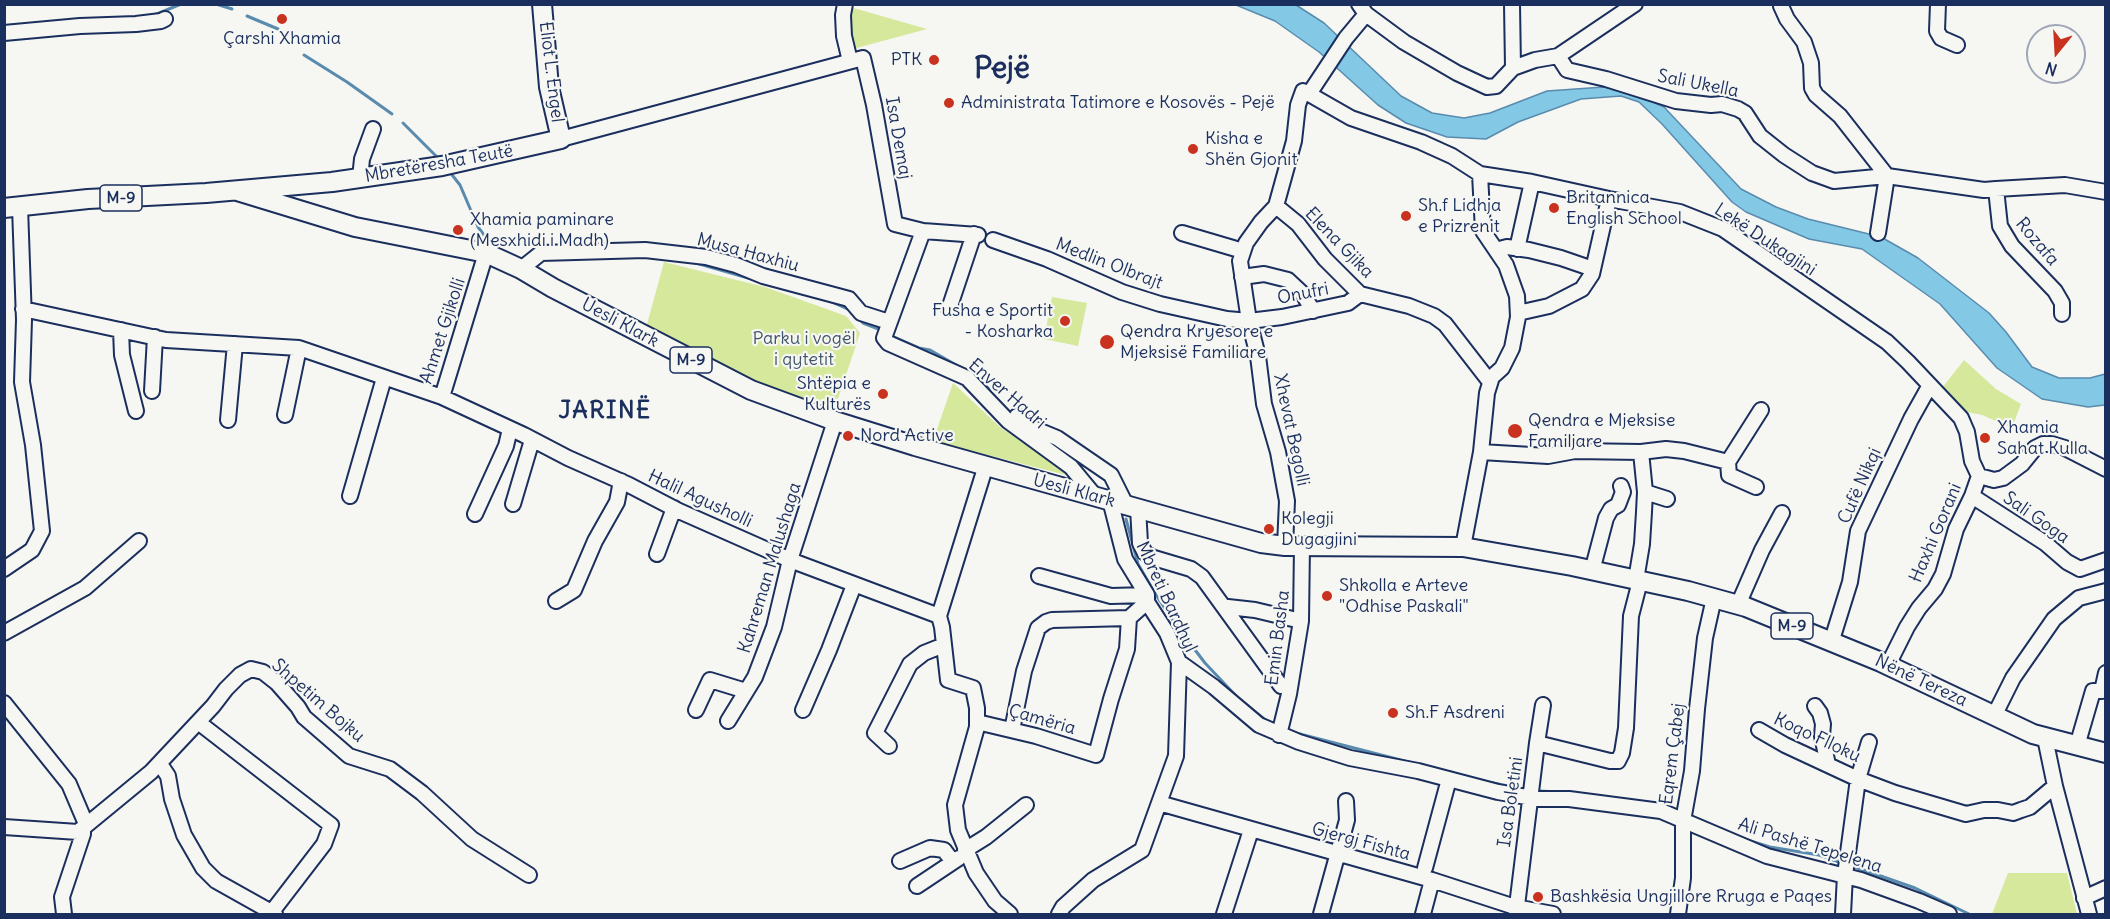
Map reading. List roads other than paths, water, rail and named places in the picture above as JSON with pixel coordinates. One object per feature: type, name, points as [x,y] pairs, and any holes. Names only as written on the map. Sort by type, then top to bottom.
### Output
[{"type":"main road","name":"Eliot L. Engel","points":[[542,4],[549,87],[561,139]]},
{"type":"main road","name":"Mbretëresha Teutë","points":[[12,207],[88,199],[237,191],[360,178],[442,166],[561,139]]},
{"type":"main road","name":"Uesli Klark","points":[[237,191],[355,227],[486,253],[521,269],[553,288],[750,390],[835,421],[1007,473],[1261,543],[1294,546],[1463,547]]},
{"type":"main road","name":"Nënë Tereza","points":[[1463,547],[1638,580],[1738,605],[1888,665],[2033,734],[2106,753]]},
{"type":"street","name":"Isa Demaj","points":[[845,4],[844,36],[874,105],[895,224],[923,231]]},
{"type":"street","points":[[1512,4],[1513,68]]},
{"type":"street","points":[[1305,95],[1346,38],[1363,9],[1404,42],[1486,87],[1496,86],[1513,68],[1535,60],[1558,56],[1635,4]]},
{"type":"street","points":[[1938,4],[1937,31],[1941,38],[1957,45]]},
{"type":"street","points":[[1777,5],[1804,42],[1811,63],[1812,88],[1816,95],[1840,116],[1887,176],[1878,233]]},
{"type":"street","points":[[4,33],[80,26],[136,24],[165,19]]},
{"type":"street","name":"Sali Ukella","points":[[1558,56],[1567,70],[1575,73],[1606,79],[1670,100],[1692,104],[1722,104],[1738,109],[1745,113],[1760,136],[1812,173],[1834,181],[1887,176]]},
{"type":"street","name":"Mbretëresha Teutë","points":[[561,139],[856,60]]},
{"type":"street","name":"Lekë Dukagjini","points":[[1305,95],[1351,118],[1421,142],[1452,156],[1480,174],[1533,182],[1680,212],[1723,229],[1887,342],[1961,418],[1967,432],[1972,461],[1980,476]]},
{"type":"street","name":"Xhevat Begolli","points":[[1294,546],[1278,452],[1264,404],[1258,356],[1249,321],[1240,261],[1243,251],[1261,222],[1276,206],[1294,141],[1296,118],[1305,95]]},
{"type":"street","points":[[360,178],[362,159],[373,129]]},
{"type":"street","points":[[1463,547],[1481,452],[1487,393],[1490,382],[1502,368],[1512,348],[1518,313],[1516,296],[1506,265],[1483,231],[1480,174]]},
{"type":"street","name":"Rozafa","points":[[1887,176],[1984,190],[2065,186],[2106,192]]},
{"type":"street","points":[[1517,249],[1533,182]]},
{"type":"street","points":[[291,185],[290,198],[297,208]]},
{"type":"street","name":"Rozafa","points":[[1996,189],[2000,226],[2013,246],[2055,291],[2062,303],[2062,314]]},
{"type":"street","points":[[1518,313],[1549,306],[1582,289],[1592,274],[1609,199]]},
{"type":"street","name":"Elena Gjika","points":[[1276,206],[1298,224],[1325,259],[1360,294],[1409,306],[1434,316],[1445,324],[1490,382]]},
{"type":"street","points":[[4,569],[32,550],[42,531],[33,444],[22,382],[23,309],[12,207]]},
{"type":"street","points":[[887,330],[923,231],[976,234],[949,309]]},
{"type":"street","points":[[1182,232],[1243,251]]},
{"type":"street","name":"Medlin Olbrajt","points":[[993,240],[1047,259],[1103,286],[1148,301],[1227,319],[1249,321]]},
{"type":"street","points":[[1496,250],[1507,247],[1561,258],[1593,270]]},
{"type":"street","name":"Musa Haxhiu","points":[[521,269],[541,253],[645,250],[706,257],[736,265],[763,276],[849,299],[861,313],[887,330]]},
{"type":"street","name":"Ahmet Gjikolli","points":[[23,309],[166,340],[298,348],[442,397],[486,253]]},
{"type":"street","points":[[1242,277],[1264,274],[1288,280],[1303,294],[1313,311]]},
{"type":"street","name":"Onufri","points":[[1249,321],[1348,303],[1360,294]]},
{"type":"street","points":[[121,330],[122,355],[136,411]]},
{"type":"street","name":"Enver Hadri","points":[[887,330],[888,343],[967,378],[1008,421],[1117,502]]},
{"type":"street","points":[[152,391],[155,337]]},
{"type":"street","points":[[228,420],[235,344]]},
{"type":"street","points":[[285,415],[298,348]]},
{"type":"street","points":[[350,496],[384,378]]},
{"type":"street","name":"Cufë Nikqi","points":[[1831,643],[1850,582],[1858,531],[1911,419],[1930,385]]},
{"type":"street","name":"Halil Agusholli","points":[[442,397],[674,508],[790,560],[939,616]]},
{"type":"street","name":"Enver Hadri","points":[[1001,402],[1028,426],[1057,438],[1111,475],[1117,502]]},
{"type":"street","points":[[1756,488],[1729,474],[1728,462],[1761,410]]},
{"type":"street","name":"Kahreman Malushaga","points":[[728,721],[755,677],[774,627],[790,560],[835,421]]},
{"type":"street","points":[[475,514],[506,446],[510,429]]},
{"type":"street","points":[[513,504],[532,440]]},
{"type":"street","points":[[1980,476],[1994,480],[2003,478],[2022,464],[2035,448],[2043,444],[2065,448],[2106,469]]},
{"type":"street","points":[[1481,452],[1548,456],[1575,451],[1641,452],[1666,449],[1728,462]]},
{"type":"street","points":[[1638,580],[1645,492],[1641,452]]},
{"type":"street","points":[[986,465],[939,616],[948,680],[973,688],[977,708],[977,722],[955,805],[958,830],[975,873],[995,901],[1010,915]]},
{"type":"street","name":"Haxhi Gorani","points":[[1888,665],[1907,627],[1935,589],[1956,529],[1980,476]]},
{"type":"street","points":[[556,601],[574,590],[595,541],[617,502],[621,481]]},
{"type":"street","points":[[1592,571],[1606,518],[1611,509],[1618,505],[1623,492],[1621,486]]},
{"type":"street","points":[[1645,492],[1667,499]]},
{"type":"street","name":"Sali Goga","points":[[1972,496],[2045,543],[2067,562],[2080,569],[2106,560]]},
{"type":"street","name":"Mbreti Bardhyl","points":[[1059,915],[1063,907],[1093,880],[1142,850],[1176,756],[1179,662],[1167,633],[1125,559],[1117,502]]},
{"type":"street","name":"Uesli Klark","points":[[1117,502],[1146,553],[1191,568],[1202,577],[1281,686]]},
{"type":"street","points":[[657,554],[674,508]]},
{"type":"street","points":[[1738,605],[1762,550],[1782,513]]},
{"type":"street","points":[[4,633],[85,588],[139,541]]},
{"type":"street","name":"Emin Basha","points":[[1279,735],[1291,683],[1301,621],[1294,546]]},
{"type":"street","points":[[1039,576],[1112,596],[1147,599]]},
{"type":"street","name":"Isa Boletini","points":[[1515,911],[1537,743],[1610,761],[1618,761],[1622,753],[1626,728],[1631,616],[1638,580]]},
{"type":"street","points":[[803,710],[830,650],[854,585]]},
{"type":"street","points":[[1994,716],[2013,678],[2054,620],[2079,598],[2106,591]]},
{"type":"street","name":"Eqrem Çabej","points":[[1678,915],[1683,878],[1683,821],[1692,771],[1705,638],[1714,598]]},
{"type":"street","points":[[1012,730],[1024,672],[1038,628],[1046,621],[1052,620],[1129,618],[1147,599]]},
{"type":"street","points":[[1228,607],[1255,610],[1301,621]]},
{"type":"street","name":"Çamëria","points":[[977,722],[1096,755],[1127,649],[1129,618]]},
{"type":"street","points":[[889,746],[875,733],[910,663],[924,653],[944,645]]},
{"type":"street","name":"Ali Pashë Tepelena","points":[[1179,662],[1214,687],[1259,725],[1279,735],[1350,758],[1498,792],[1661,811],[1767,856],[1845,875],[1919,900],[1949,915]]},
{"type":"street","name":"Shpetim Bojku","points":[[85,826],[160,764],[240,675],[251,669],[263,672],[277,683],[304,717],[349,756],[390,769],[422,793],[472,839],[529,875]]},
{"type":"street","points":[[2077,746],[2093,691],[2104,692],[2106,673]]},
{"type":"street","points":[[696,710],[710,680],[746,691]]},
{"type":"street","points":[[4,704],[69,784],[85,826],[62,897],[64,915]]},
{"type":"street","points":[[1537,743],[1543,705]]},
{"type":"street","points":[[1815,706],[1820,713],[1828,765]]},
{"type":"street","points":[[160,764],[168,776],[172,799],[181,827],[203,868],[216,881],[273,914],[324,844],[332,825],[198,722]]},
{"type":"street","name":"Koqo Flloku","points":[[1759,730],[1858,779],[1869,742]]},
{"type":"street","points":[[2045,738],[2055,786],[2089,915]]},
{"type":"street","points":[[1423,915],[1428,874],[1449,779]]},
{"type":"street","points":[[1843,915],[1845,875],[1858,779],[1895,793],[1966,814],[1984,810],[2013,813],[2030,807],[2055,786]]},
{"type":"street","points":[[1321,915],[1347,820],[1346,801]]},
{"type":"street","name":"Gjergj Fishta","points":[[1159,803],[1338,854],[1428,874],[1515,911],[1553,915]]},
{"type":"street","points":[[917,886],[953,862],[1026,805]]},
{"type":"street","points":[[4,827],[78,832],[85,826]]},
{"type":"street","points":[[1224,915],[1251,830]]},
{"type":"street","points":[[900,861],[930,848],[944,850],[953,862]]},
{"type":"street","points":[[2084,898],[2106,888]]},
{"type":"water","points":[[1236,5],[1296,5],[1324,23],[1401,96],[1432,113],[1464,118],[1490,113],[1547,91],[1604,87],[1634,94],[1664,107],[1741,189],[1776,207],[1808,219],[1881,237],[1918,258],[1989,313],[2032,367],[2059,378],[2090,378],[2105,374],[2105,405],[2088,407],[2042,399],[1997,368],[1940,304],[1862,249],[1809,239],[1746,212],[1732,202],[1662,124],[1639,102],[1621,96],[1581,99],[1518,122],[1486,139],[1447,137],[1406,123],[1378,105],[1319,52],[1275,21]]},
{"type":"waterway","points":[[152,16],[181,4]]},
{"type":"waterway","points":[[216,4],[232,9]]},
{"type":"waterway","points":[[247,16],[278,29]]},
{"type":"waterway","points":[[304,55],[392,114]]},
{"type":"waterway","points":[[403,123],[440,160]]},
{"type":"waterway","points":[[449,171],[460,185],[478,227],[484,235]]},
{"type":"waterway","points":[[689,261],[755,280]]},
{"type":"waterway","points":[[825,299],[852,311]]},
{"type":"waterway","points":[[858,318],[863,323],[881,330]]},
{"type":"waterway","points":[[889,335],[919,348],[930,350],[970,373]]},
{"type":"waterway","points":[[975,377],[988,388],[993,396]]},
{"type":"waterway","points":[[1126,519],[1138,564],[1176,625],[1205,663],[1238,698],[1269,723]]},
{"type":"waterway","points":[[1296,733],[1420,765]]},
{"type":"waterway","points":[[1478,780],[1523,789]]},
{"type":"waterway","points":[[1539,791],[1558,792]]},
{"type":"waterway","points":[[1744,839],[1770,847],[1819,855],[1839,862]]},
{"type":"waterway","points":[[1855,867],[1915,888],[1969,914]]},
{"type":"place","name":"Çarshi Xhamia","points":[[282,19]]},
{"type":"place","name":"PTK","points":[[934,60]]},
{"type":"place","name":"Administrata Tatimore e Kosovës - Pejë","points":[[949,103]]},
{"type":"place","name":"Kisha e Shën Gjonit","points":[[1193,149]]},
{"type":"place","name":"Britannica English School","points":[[1554,208]]},
{"type":"place","name":"Sh.f Lidhja e Prizrenit","points":[[1406,216]]},
{"type":"place","name":"Xhamia paminare (Mesxhidi i Madh)","points":[[458,230]]},
{"type":"place","name":"Fusha e Sportit - Kosharka","points":[[1065,321]]},
{"type":"place","name":"Qendra Kryesore e Mjeksisë Familiare","points":[[1107,342]]},
{"type":"place","name":"Shtëpia e Kulturës","points":[[883,394]]},
{"type":"place","name":"Qendra e Mjeksise Familjare","points":[[1515,431]]},
{"type":"place","name":"Nord Active","points":[[848,436]]},
{"type":"place","name":"Xhamia Sahat Kulla","points":[[1985,438]]},
{"type":"place","name":"Kolegji Dugagjini","points":[[1269,529]]},
{"type":"place","name":"Shkolla e Arteve \"Odhise Paskali\"","points":[[1327,596]]},
{"type":"place","name":"Sh.F Asdreni","points":[[1393,713]]},
{"type":"place","name":"Bashkësia Ungjillore Rruga e Paqes","points":[[1538,897]]},
{"type":"district","name":"Pejë","points":[[1002,69]]},
{"type":"district","name":"JARINË","points":[[605,411]]},
{"type":"park label","name":"Parku i vogël i qytetit","points":[[804,349]]}]
